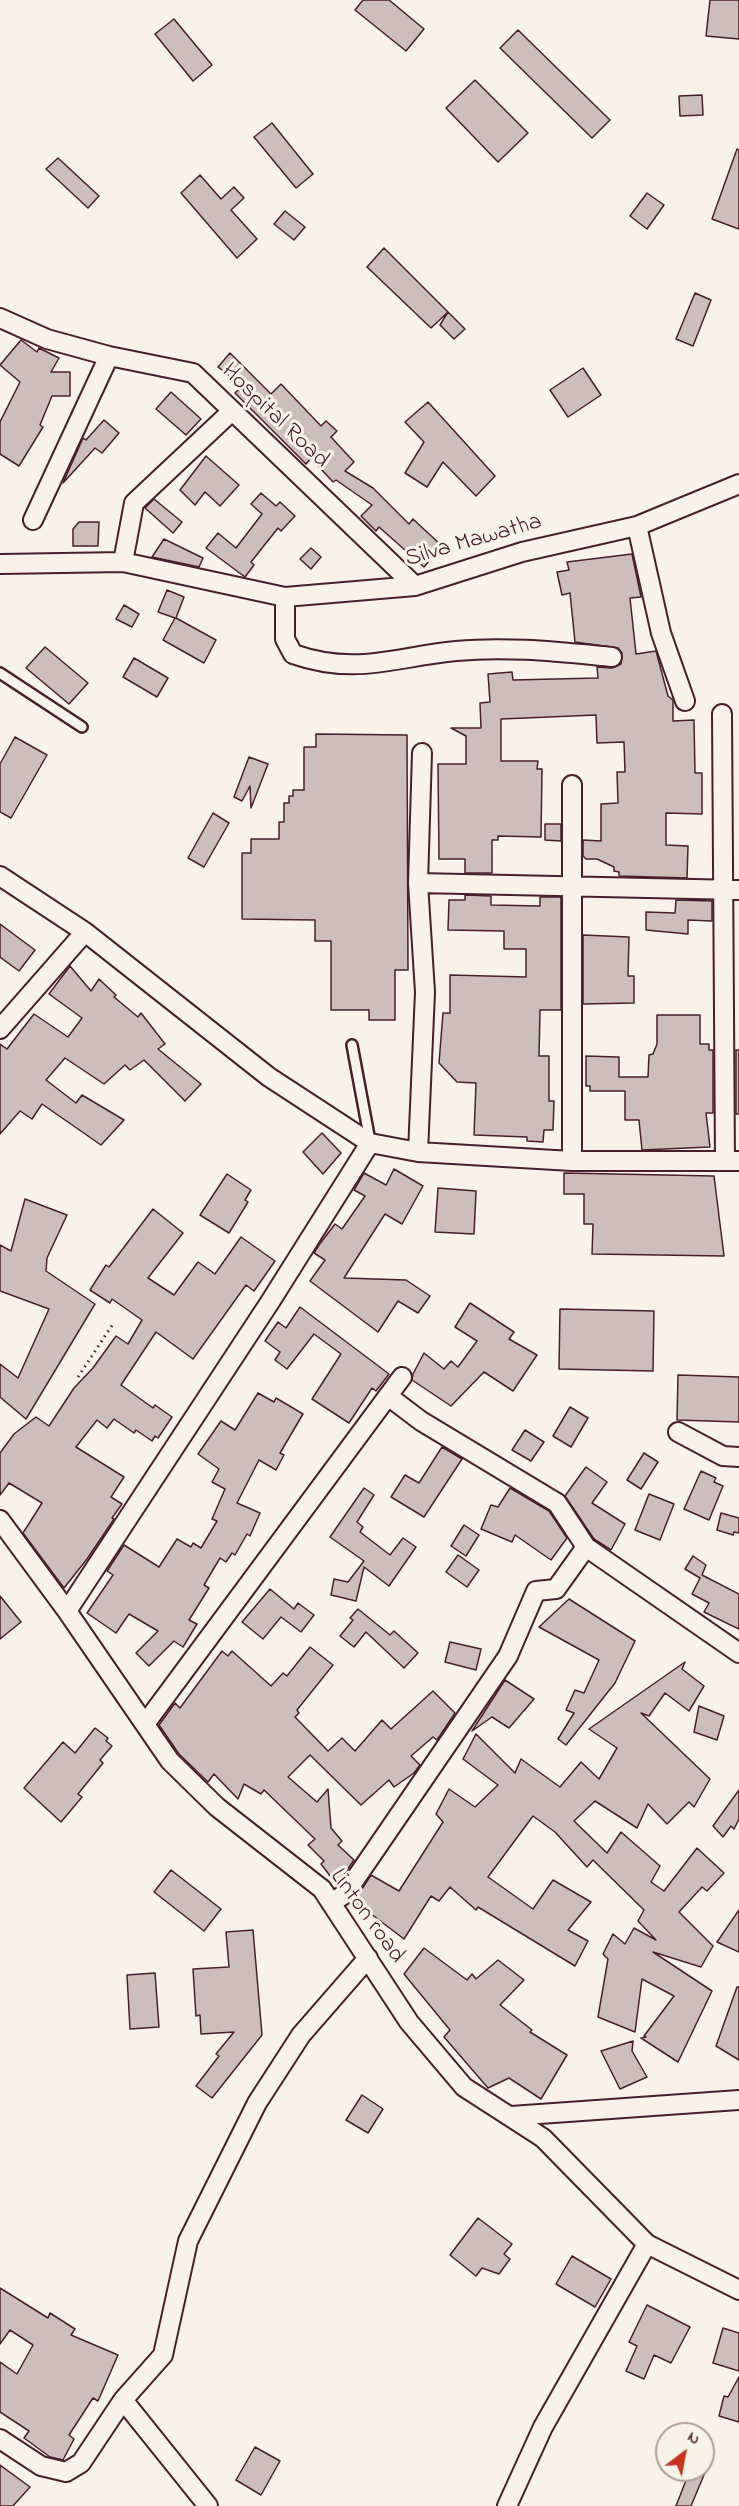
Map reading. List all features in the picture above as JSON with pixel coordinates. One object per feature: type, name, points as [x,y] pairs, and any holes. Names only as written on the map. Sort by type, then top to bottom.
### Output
[{"type":"street","name":"Hospital Road","points":[[0,318],[47,339],[109,356],[193,373],[415,586]]},
{"type":"street","points":[[33,520],[109,356]]},
{"type":"street","points":[[123,562],[134,503],[232,411]]},
{"type":"street","name":"Silva Mawatha","points":[[0,564],[123,562],[285,597],[415,586],[522,552],[637,526],[736,488]]},
{"type":"street","points":[[637,526],[661,633],[686,701]]},
{"type":"street","points":[[285,597],[285,639],[293,654],[321,664],[364,666],[455,651],[520,648],[612,657]]},
{"type":"street","points":[[0,876],[85,932],[269,1077],[370,1143],[417,1152],[572,1161],[732,1161],[732,890],[722,714]]},
{"type":"street","points":[[417,1152],[425,992],[418,883],[422,753]]},
{"type":"street","points":[[572,785],[572,1161]]},
{"type":"street","points":[[418,883],[732,890]]},
{"type":"street","points":[[0,1029],[85,932]]},
{"type":"street","points":[[67,1611],[270,1302],[370,1143]]},
{"type":"street","points":[[145,1724],[402,1377]]},
{"type":"street","points":[[388,1396],[421,1421],[557,1503],[586,1547],[739,1653]]},
{"type":"street","points":[[678,1432],[723,1456],[739,1457]]},
{"type":"street","name":"Linton road","points":[[2,1526],[67,1611],[170,1761],[217,1807],[322,1889],[409,2022],[464,2087],[543,2138],[647,2244],[739,2290]]},
{"type":"street","points":[[331,1903],[345,1894],[508,1656],[536,1591],[556,1589],[586,1547]]},
{"type":"street","points":[[0,2439],[41,2466],[66,2472],[81,2463],[123,2400],[163,2355],[188,2241],[257,2103],[301,2035],[368,1958]]},
{"type":"street","points":[[511,2116],[739,2100]]},
{"type":"street","points":[[507,2506],[543,2427],[647,2244]]},
{"type":"street","points":[[123,2400],[208,2506]]},
{"type":"lane","points":[[0,674],[82,727]]},
{"type":"lane","points":[[352,1045],[370,1143]]},
{"type":"path","points":[[78,1377],[113,1324]]},
{"type":"building","points":[[363,0],[389,0],[424,29],[406,51],[355,10]]},
{"type":"building","points":[[710,0],[739,0],[739,39],[706,36]]},
{"type":"building","points":[[174,19],[212,65],[193,81],[155,34]]},
{"type":"building","points":[[518,30],[610,120],[592,138],[500,48]]},
{"type":"building","points":[[475,80],[528,133],[498,162],[446,108]]},
{"type":"building","points":[[702,95],[703,115],[680,116],[679,96]]},
{"type":"building","points":[[272,123],[313,174],[296,188],[254,137]]},
{"type":"building","points":[[737,149],[739,150],[739,229],[712,219]]},
{"type":"building","points":[[58,158],[99,196],[88,208],[46,169]]},
{"type":"building","points":[[200,175],[221,199],[234,187],[244,198],[231,210],[257,239],[237,258],[181,193]]},
{"type":"building","points":[[647,193],[664,205],[647,229],[630,216]]},
{"type":"building","points":[[285,211],[305,227],[294,240],[274,224]]},
{"type":"building","points":[[384,248],[448,312],[431,328],[367,267]]},
{"type":"building","points":[[695,293],[711,300],[693,346],[676,339]]},
{"type":"building","points":[[448,312],[465,329],[454,339],[440,325]]},
{"type":"building","points":[[21,340],[37,352],[39,348],[59,358],[51,372],[70,372],[70,396],[52,396],[40,425],[43,427],[19,466],[0,454],[0,422],[20,382],[0,365]]},
{"type":"building","points":[[230,353],[271,394],[281,384],[321,426],[326,421],[337,431],[331,437],[354,462],[345,471],[373,488],[409,524],[413,519],[442,546],[424,567],[379,527],[376,531],[361,516],[372,505],[336,480],[333,482],[311,458],[306,464],[235,393],[242,386],[218,367]]},
{"type":"building","points":[[583,368],[601,395],[568,417],[550,390]]},
{"type":"building","points":[[171,392],[201,419],[186,435],[156,409]]},
{"type":"building","points":[[428,402],[495,476],[476,496],[443,462],[427,487],[405,473],[424,442],[405,422]]},
{"type":"building","points":[[104,420],[119,433],[102,453],[95,448],[63,483],[83,438],[86,440]]},
{"type":"building","points":[[206,456],[239,485],[220,506],[205,492],[195,505],[180,490]]},
{"type":"building","points":[[261,493],[276,506],[280,502],[295,516],[281,531],[278,528],[251,562],[254,565],[245,577],[206,548],[218,533],[236,548],[262,514],[251,504]]},
{"type":"building","points":[[154,499],[182,522],[173,533],[145,508]]},
{"type":"building","points":[[79,522],[99,522],[98,546],[73,546],[73,529]]},
{"type":"building","points":[[164,539],[203,558],[199,567],[152,557]]},
{"type":"building","points":[[311,548],[321,557],[311,569],[300,559]]},
{"type":"building","points":[[632,554],[641,597],[630,598],[636,654],[656,651],[668,696],[673,700],[673,721],[694,720],[695,773],[702,773],[702,814],[666,813],[666,845],[688,846],[687,878],[619,876],[619,872],[614,871],[614,867],[597,859],[586,859],[583,856],[583,840],[601,841],[601,804],[618,803],[617,772],[625,772],[624,742],[597,743],[596,715],[501,719],[501,761],[538,761],[537,769],[542,769],[541,837],[498,836],[498,840],[492,840],[492,873],[465,873],[465,859],[439,859],[438,764],[466,764],[466,736],[451,728],[481,728],[480,703],[490,702],[488,674],[512,672],[513,680],[598,678],[597,667],[612,668],[621,664],[622,653],[618,648],[575,642],[570,593],[562,595],[557,572],[569,570],[567,562]]},
{"type":"building","points":[[167,590],[184,597],[176,618],[216,640],[204,663],[163,640],[175,618],[158,612]]},
{"type":"building","points":[[124,605],[139,614],[132,627],[116,619]]},
{"type":"building","points":[[45,647],[88,683],[69,704],[26,668]]},
{"type":"building","points":[[134,658],[168,678],[157,697],[123,677]]},
{"type":"building","points":[[316,734],[407,735],[408,970],[395,970],[395,1020],[369,1020],[369,1010],[331,1010],[331,941],[315,941],[315,920],[242,919],[242,853],[251,853],[251,839],[279,839],[279,822],[284,822],[284,803],[289,803],[289,796],[293,796],[293,790],[304,790],[304,747],[316,747]]},
{"type":"building","points":[[15,737],[47,755],[11,818],[0,812],[0,764]]},
{"type":"building","points":[[249,757],[268,764],[251,808],[250,786],[242,801],[234,797]]},
{"type":"building","points":[[213,813],[229,823],[204,867],[188,858]]},
{"type":"building","points":[[545,824],[561,824],[561,841],[545,840]]},
{"type":"building","points":[[465,895],[491,896],[491,905],[540,906],[540,897],[561,897],[561,1010],[540,1010],[539,1056],[549,1056],[549,1101],[554,1101],[553,1130],[544,1130],[543,1142],[527,1141],[527,1137],[474,1135],[476,1083],[457,1082],[439,1063],[443,1013],[450,1013],[450,975],[526,977],[526,949],[504,949],[504,931],[448,930],[449,900],[465,900]]},
{"type":"building","points":[[676,900],[712,901],[712,921],[688,920],[688,934],[646,930],[646,912],[675,913]]},
{"type":"building","points":[[0,924],[35,950],[19,971],[0,957]]},
{"type":"building","points":[[583,935],[629,937],[628,976],[634,976],[634,1003],[583,1004]]},
{"type":"building","points":[[70,966],[91,991],[99,979],[116,995],[114,997],[138,1017],[141,1013],[165,1044],[158,1049],[201,1084],[185,1101],[144,1060],[130,1070],[125,1065],[104,1084],[65,1058],[46,1080],[76,1103],[82,1095],[124,1120],[101,1145],[42,1104],[32,1119],[20,1111],[0,1134],[0,1044],[7,1049],[34,1014],[68,1037],[82,1018],[49,994]]},
{"type":"building","points":[[657,1015],[700,1015],[700,1044],[709,1044],[709,1050],[713,1050],[713,1113],[706,1113],[710,1147],[642,1150],[639,1120],[625,1120],[625,1091],[590,1091],[590,1086],[586,1086],[586,1056],[619,1057],[619,1077],[648,1077],[649,1055],[653,1054],[657,1044]]},
{"type":"building","points":[[736,1050],[739,1050],[739,1114],[736,1114]]},
{"type":"building","points":[[322,1133],[341,1153],[323,1174],[303,1152]]},
{"type":"building","points":[[394,1169],[423,1186],[402,1224],[385,1214],[344,1278],[406,1280],[430,1296],[418,1313],[398,1301],[378,1332],[310,1281],[325,1260],[314,1253],[319,1245],[335,1224],[342,1229],[365,1196],[354,1190],[364,1173],[386,1185]]},
{"type":"building","points":[[564,1173],[714,1176],[724,1256],[592,1254],[593,1224],[584,1224],[584,1194],[564,1194]]},
{"type":"building","points":[[227,1174],[251,1190],[245,1200],[248,1202],[229,1233],[200,1215]]},
{"type":"building","points":[[438,1188],[476,1191],[474,1234],[435,1232]]},
{"type":"building","points":[[25,1199],[67,1215],[47,1258],[46,1271],[95,1304],[26,1419],[0,1397],[0,1364],[18,1378],[49,1309],[0,1291],[0,1245],[11,1251]]},
{"type":"building","points":[[153,1209],[183,1233],[148,1278],[174,1295],[198,1262],[215,1274],[241,1237],[275,1261],[254,1291],[246,1285],[193,1359],[156,1332],[121,1385],[153,1408],[155,1405],[172,1417],[158,1438],[155,1436],[152,1441],[136,1430],[134,1433],[114,1419],[107,1428],[97,1420],[76,1447],[124,1477],[111,1497],[122,1504],[87,1559],[64,1588],[23,1533],[42,1503],[9,1483],[0,1495],[0,1453],[14,1434],[36,1417],[49,1426],[74,1388],[93,1368],[116,1336],[128,1344],[142,1320],[112,1299],[110,1303],[90,1290],[106,1265],[109,1267]]},
{"type":"building","points":[[470,1303],[514,1332],[509,1339],[537,1355],[513,1391],[484,1372],[451,1406],[412,1380],[413,1374],[424,1353],[444,1369],[451,1361],[458,1367],[477,1341],[455,1327]]},
{"type":"building","points":[[300,1307],[389,1374],[376,1391],[372,1388],[349,1423],[312,1399],[341,1354],[314,1334],[287,1369],[275,1360],[280,1352],[265,1341],[278,1322],[286,1328]]},
{"type":"building","points":[[560,1309],[654,1311],[653,1371],[559,1369]]},
{"type":"building","points":[[678,1375],[739,1377],[739,1422],[677,1420]]},
{"type":"building","points":[[258,1393],[274,1402],[276,1398],[303,1414],[280,1453],[284,1455],[276,1470],[259,1460],[237,1503],[260,1513],[250,1536],[247,1534],[235,1555],[232,1553],[226,1562],[220,1558],[204,1585],[209,1588],[189,1620],[197,1624],[183,1647],[174,1641],[149,1666],[136,1653],[158,1631],[129,1614],[116,1633],[87,1613],[113,1575],[107,1571],[124,1545],[159,1567],[177,1539],[191,1547],[193,1543],[201,1548],[217,1521],[212,1519],[225,1489],[212,1482],[219,1469],[198,1454],[221,1421],[235,1430]]},
{"type":"building","points":[[570,1407],[588,1418],[571,1447],[553,1436]]},
{"type":"building","points":[[525,1430],[544,1442],[531,1461],[512,1450]]},
{"type":"building","points":[[442,1447],[462,1459],[424,1517],[391,1497],[405,1475],[419,1483]]},
{"type":"building","points":[[644,1453],[658,1462],[641,1489],[627,1480]]},
{"type":"building","points":[[586,1467],[607,1482],[592,1503],[625,1524],[611,1550],[594,1539],[565,1496]]},
{"type":"building","points":[[701,1471],[716,1478],[714,1482],[723,1486],[709,1520],[684,1509]]},
{"type":"building","points":[[364,1488],[374,1495],[357,1522],[363,1527],[360,1532],[390,1555],[403,1538],[416,1547],[389,1586],[364,1567],[356,1601],[331,1595],[334,1579],[348,1582],[364,1561],[330,1537]]},
{"type":"building","points":[[510,1488],[549,1511],[567,1538],[551,1560],[515,1535],[512,1542],[481,1529],[491,1505],[498,1507]]},
{"type":"building","points":[[649,1494],[674,1504],[660,1540],[635,1530]]},
{"type":"building","points":[[721,1513],[739,1518],[739,1533],[734,1532],[733,1535],[717,1530]]},
{"type":"building","points":[[464,1525],[479,1535],[466,1556],[451,1546]]},
{"type":"building","points":[[458,1555],[479,1570],[467,1587],[446,1572]]},
{"type":"building","points":[[693,1556],[706,1565],[702,1575],[739,1594],[739,1629],[704,1612],[709,1603],[692,1594],[700,1578],[685,1569]]},
{"type":"building","points":[[270,1589],[294,1609],[298,1603],[314,1615],[301,1632],[281,1617],[263,1639],[242,1622]]},
{"type":"building","points":[[0,1596],[21,1622],[0,1639]]},
{"type":"building","points":[[569,1599],[635,1641],[615,1683],[566,1745],[558,1739],[574,1713],[566,1710],[575,1690],[584,1693],[599,1660],[539,1627]]},
{"type":"building","points":[[358,1609],[390,1635],[394,1631],[418,1653],[404,1668],[366,1632],[354,1647],[340,1636],[353,1620],[350,1618]]},
{"type":"building","points":[[450,1642],[481,1649],[476,1670],[445,1662]]},
{"type":"building","points":[[310,1647],[333,1665],[297,1710],[299,1713],[295,1717],[328,1751],[342,1738],[355,1751],[382,1720],[391,1729],[433,1691],[455,1713],[437,1740],[433,1737],[411,1756],[420,1765],[414,1773],[394,1787],[389,1780],[361,1805],[310,1755],[288,1777],[317,1802],[328,1789],[331,1828],[342,1841],[338,1845],[354,1860],[337,1885],[321,1864],[324,1861],[308,1845],[315,1839],[264,1790],[261,1794],[244,1784],[238,1799],[214,1774],[208,1782],[179,1754],[159,1725],[175,1703],[180,1708],[222,1651],[228,1656],[232,1651],[271,1686],[283,1673],[287,1676]]},
{"type":"building","points":[[685,1662],[682,1669],[704,1686],[689,1711],[665,1693],[649,1716],[641,1713],[710,1779],[694,1807],[689,1802],[667,1824],[648,1804],[637,1828],[595,1801],[574,1821],[607,1853],[621,1832],[660,1866],[651,1882],[664,1891],[697,1848],[724,1873],[707,1891],[702,1887],[679,1912],[713,1946],[701,1967],[653,1952],[712,1991],[678,2062],[641,2038],[646,2037],[644,2036],[674,1996],[642,1979],[635,2032],[598,2017],[608,1959],[603,1954],[613,1934],[625,1944],[634,1928],[656,1940],[638,1921],[644,1910],[593,1860],[587,1867],[555,1832],[533,1816],[488,1877],[533,1909],[553,1880],[591,1902],[568,1930],[588,1941],[575,1966],[478,1907],[476,1910],[450,1887],[439,1901],[431,1896],[404,1939],[354,1901],[371,1875],[399,1891],[443,1822],[436,1814],[449,1789],[475,1807],[498,1785],[463,1759],[476,1734],[515,1773],[521,1759],[560,1787],[581,1762],[599,1779],[617,1748],[589,1729]]},
{"type":"building","points":[[505,1680],[534,1699],[509,1728],[492,1717],[472,1731]]},
{"type":"building","points":[[699,1706],[724,1716],[717,1740],[694,1732]]},
{"type":"building","points":[[95,1728],[108,1738],[106,1741],[112,1746],[100,1760],[103,1763],[78,1794],[82,1797],[61,1822],[24,1788],[63,1742],[75,1753]]},
{"type":"building","points":[[739,1790],[739,1819],[734,1829],[731,1826],[723,1837],[713,1826]]},
{"type":"building","points":[[171,1870],[221,1909],[204,1931],[154,1892]]},
{"type":"building","points":[[739,1910],[739,1952],[717,1942]]},
{"type":"building","points":[[253,1930],[262,2035],[212,2098],[196,2086],[219,2056],[216,2054],[234,2032],[201,2034],[200,2015],[196,2016],[193,1969],[229,1967],[226,1932]]},
{"type":"building","points":[[424,1948],[467,1980],[472,1974],[476,1979],[498,1960],[524,1980],[500,2005],[532,2030],[530,2032],[567,2055],[541,2099],[509,2078],[488,2088],[444,2037],[450,2030],[404,1974]]},
{"type":"building","points":[[155,1973],[159,2027],[130,2029],[127,1975]]},
{"type":"building","points":[[737,1987],[739,1987],[739,2060],[716,2046]]},
{"type":"building","points":[[633,2041],[632,2051],[647,2077],[620,2089],[601,2051]]},
{"type":"building","points":[[362,2095],[383,2109],[368,2133],[346,2120]]},
{"type":"building","points":[[478,2218],[512,2244],[504,2254],[510,2259],[499,2274],[482,2268],[476,2276],[450,2255]]},
{"type":"building","points":[[572,2256],[611,2279],[595,2307],[556,2284]]},
{"type":"building","points":[[0,2288],[48,2318],[50,2313],[75,2329],[71,2335],[118,2355],[98,2401],[93,2398],[69,2435],[74,2439],[63,2460],[50,2457],[24,2438],[29,2431],[0,2412],[0,2362],[17,2374],[33,2345],[10,2330],[0,2344]]},
{"type":"building","points":[[647,2305],[690,2327],[671,2363],[654,2355],[644,2379],[626,2371],[637,2346],[629,2342]]},
{"type":"building","points":[[723,2328],[739,2333],[739,2371],[713,2363]]},
{"type":"building","points":[[739,2377],[739,2422],[719,2416],[724,2396],[728,2397]]},
{"type":"building","points":[[255,2447],[280,2461],[261,2495],[236,2480]]},
{"type":"building","points":[[0,2465],[30,2487],[13,2506],[0,2506]]},
{"type":"building","points":[[685,2482],[701,2482],[691,2506],[676,2506]]}]
